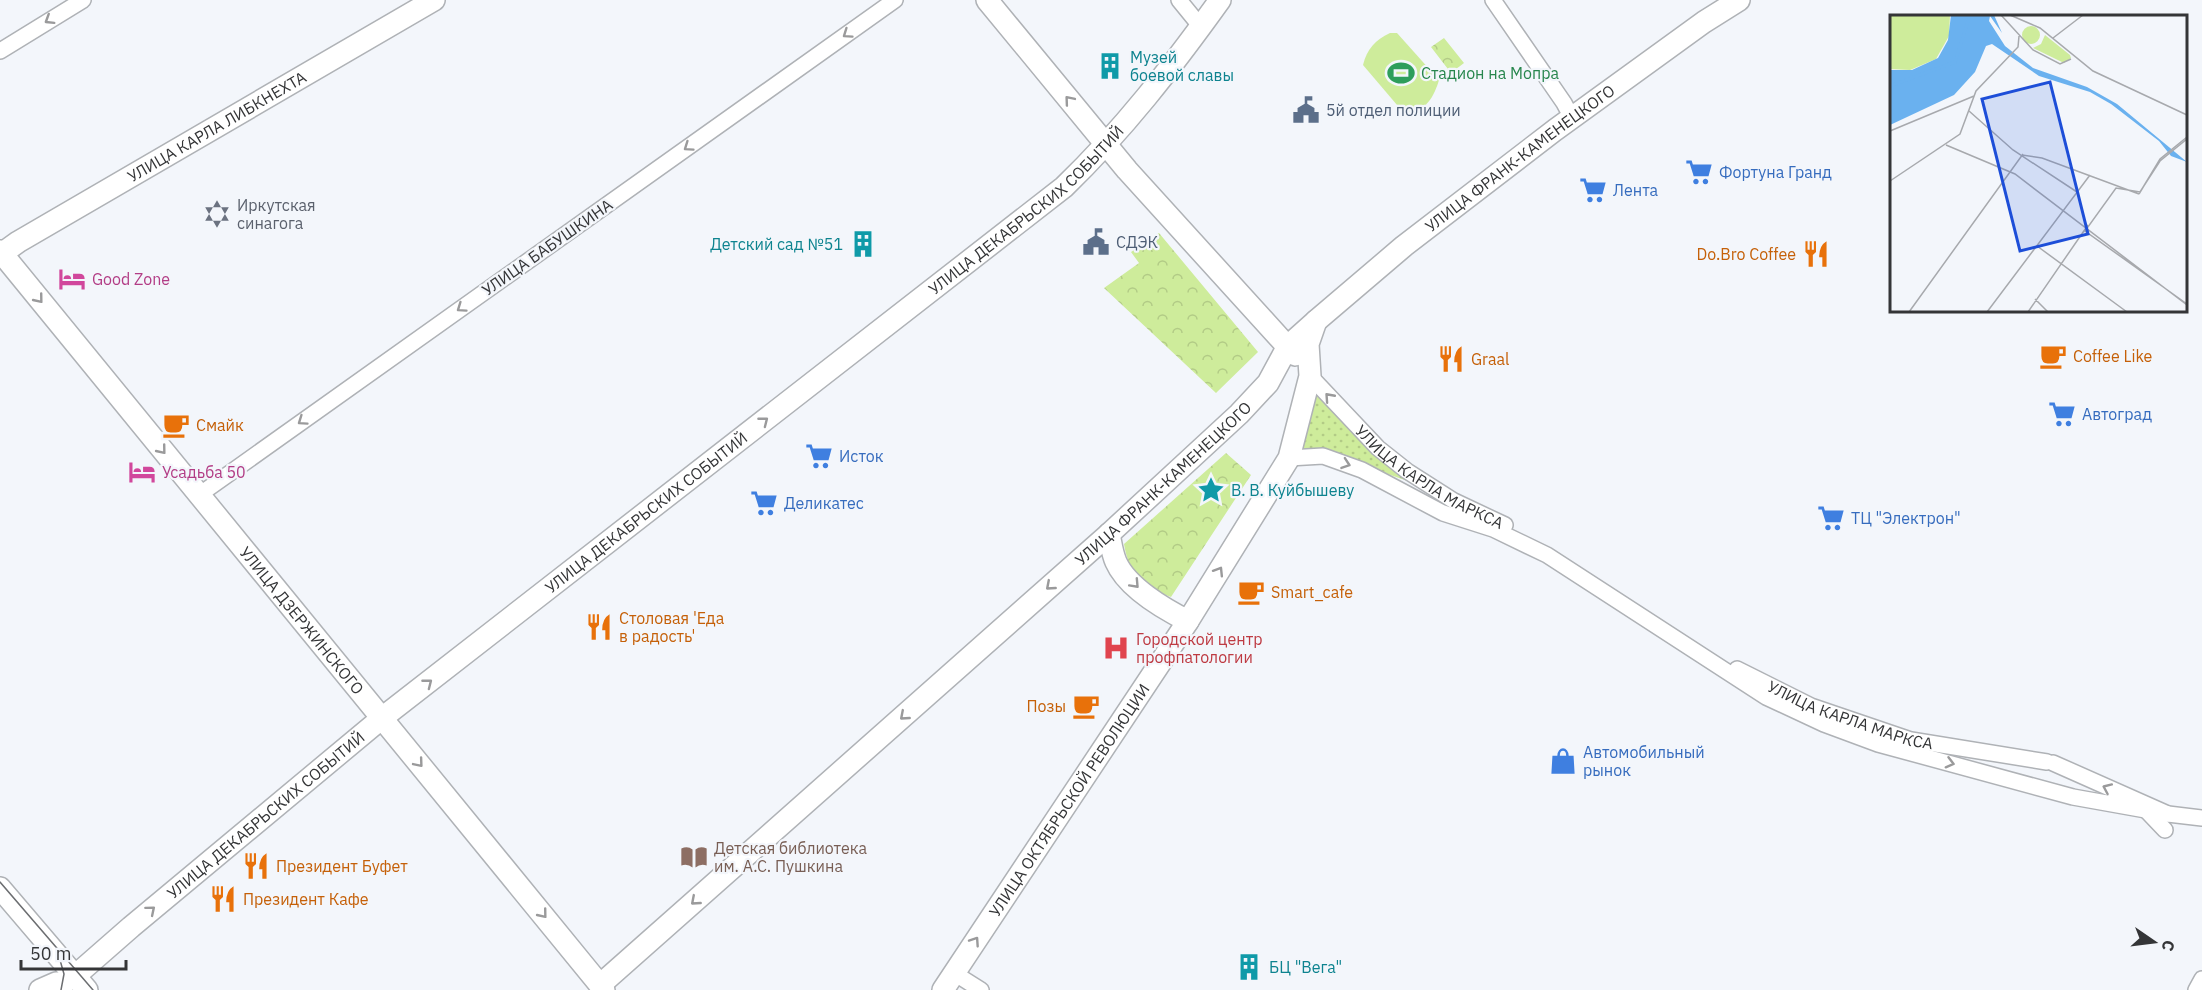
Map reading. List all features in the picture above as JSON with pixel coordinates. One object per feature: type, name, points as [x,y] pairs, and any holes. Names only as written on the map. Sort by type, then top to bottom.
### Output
[{"type":"main road","name":"УЛИЦА КАРЛА ЛИБКНЕХТА","points":[[1,253],[434,0]]},
{"type":"main road","name":"УЛИЦА КАРЛА МАРКСА","points":[[987,0],[1127,170],[1288,346],[1310,376]]},
{"type":"main road","name":"УЛИЦА ДЕКАБРЬСКИХ СОБЫТИЙ","points":[[40,990],[56,983],[81,983],[131,927],[382,718],[1064,187],[1107,145],[1160,81],[1220,0]]},
{"type":"main road","name":"УЛИЦА ФРАНК-КАМЕНЕЦКОГО","points":[[602,987],[1109,534],[1239,414],[1268,383],[1288,346],[1316,321],[1404,246],[1572,118],[1704,22],[1739,0]]},
{"type":"main road","name":"УЛИЦА ДЗЕРЖИНСКОГО","points":[[1,253],[602,987]]},
{"type":"main road","name":"УЛИЦА ОКТЯБРЬСКОЙ РЕВОЛЮЦИИ","points":[[948,982],[1188,621],[1289,458],[1310,376],[1308,344],[1316,321]]},
{"type":"main road","points":[[1268,383],[1289,380],[1299,386],[1303,404]]},
{"type":"main road","points":[[1109,534],[1116,562],[1136,588],[1165,610],[1188,621]]},
{"type":"main road","points":[[0,888],[81,983]]},
{"type":"street","points":[[0,51],[83,0]]},
{"type":"street","name":"УЛИЦА БАБУШКИНА","points":[[199,495],[895,0]]},
{"type":"street","points":[[1179,0],[1201,27]]},
{"type":"street","points":[[1493,0],[1572,118]]},
{"type":"street","name":"УЛИЦА КАРЛА МАРКСА","points":[[1310,376],[1378,448],[1407,471],[1454,501],[1565,556],[1736,669],[1811,706],[1911,740],[2050,763],[2168,814]]},
{"type":"street","points":[[1289,458],[1323,456],[1362,470],[1443,513],[1493,529],[1547,555],[1766,697],[1824,724],[1878,744],[2073,797],[2202,818]]},
{"type":"street","points":[[2045,789],[2038,785],[2034,777],[2037,768],[2050,763]]},
{"type":"street","points":[[2145,809],[2165,830]]},
{"type":"street","points":[[2196,990],[2202,979]]},
{"type":"street","points":[[948,982],[981,990]]},
{"type":"green space","name":"Стадион на Мопра","points":[[1390,33],[1397,33],[1439,80],[1427,104],[1417,111],[1403,112],[1363,65],[1372,46]]},
{"type":"green space","points":[[1444,38],[1464,63],[1451,73],[1431,47]]},
{"type":"green space","points":[[1159,233],[1258,352],[1216,393],[1104,288],[1139,263],[1131,252]]},
{"type":"green space","points":[[1314,388],[1416,484],[1325,452],[1297,453]]},
{"type":"green space","points":[[1226,453],[1251,475],[1171,597],[1152,589],[1133,571],[1124,544]]},
{"type":"tram line","points":[[0,882],[93,990]]},
{"type":"tram line","points":[[58,953],[64,974],[61,990]]},
{"type":"place","name":"Музей боевой славы","points":[[1110,66]]},
{"type":"place","name":"Стадион на Мопра","points":[[1401,73]]},
{"type":"place","name":"5й отдел полиции","points":[[1306,110]]},
{"type":"place","name":"Фортуна Гранд","points":[[1699,172]]},
{"type":"place","name":"Лента","points":[[1593,190]]},
{"type":"place","name":"Иркутская синагога","points":[[217,214]]},
{"type":"place","name":"СДЭК","points":[[1096,242]]},
{"type":"place","name":"Детский сад №51","points":[[863,244]]},
{"type":"place","name":"Do.Bro Coffee","points":[[1816,254]]},
{"type":"place","name":"Good Zone","points":[[72,279]]},
{"type":"place","name":"Coffee Like","points":[[2053,356]]},
{"type":"place","name":"Graal","points":[[1451,359]]},
{"type":"place","name":"Автоград","points":[[2062,414]]},
{"type":"place","name":"Смайк","points":[[176,425]]},
{"type":"place","name":"Исток","points":[[819,456]]},
{"type":"place","name":"Усадьба 50","points":[[142,472]]},
{"type":"place","name":"В. В. Куйбышеву","points":[[1211,490]]},
{"type":"place","name":"Деликатес","points":[[764,503]]},
{"type":"place","name":"ТЦ \"Электрон\"","points":[[1831,518]]},
{"type":"place","name":"Smart_cafe","points":[[1251,592]]},
{"type":"place","name":"Столовая 'Еда в радость'","points":[[599,627]]},
{"type":"place","name":"Городской центр профпатологии","points":[[1116,648]]},
{"type":"place","name":"Позы","points":[[1086,706]]},
{"type":"place","name":"Автомобильный рынок","points":[[1563,761]]},
{"type":"place","name":"Детская библиотека им. А.С. Пушкина","points":[[694,857]]},
{"type":"place","name":"Президент Буфет","points":[[256,866]]},
{"type":"place","name":"Президент Кафе","points":[[223,899]]},
{"type":"place","name":"БЦ \"Вега\"","points":[[1249,967]]}]
